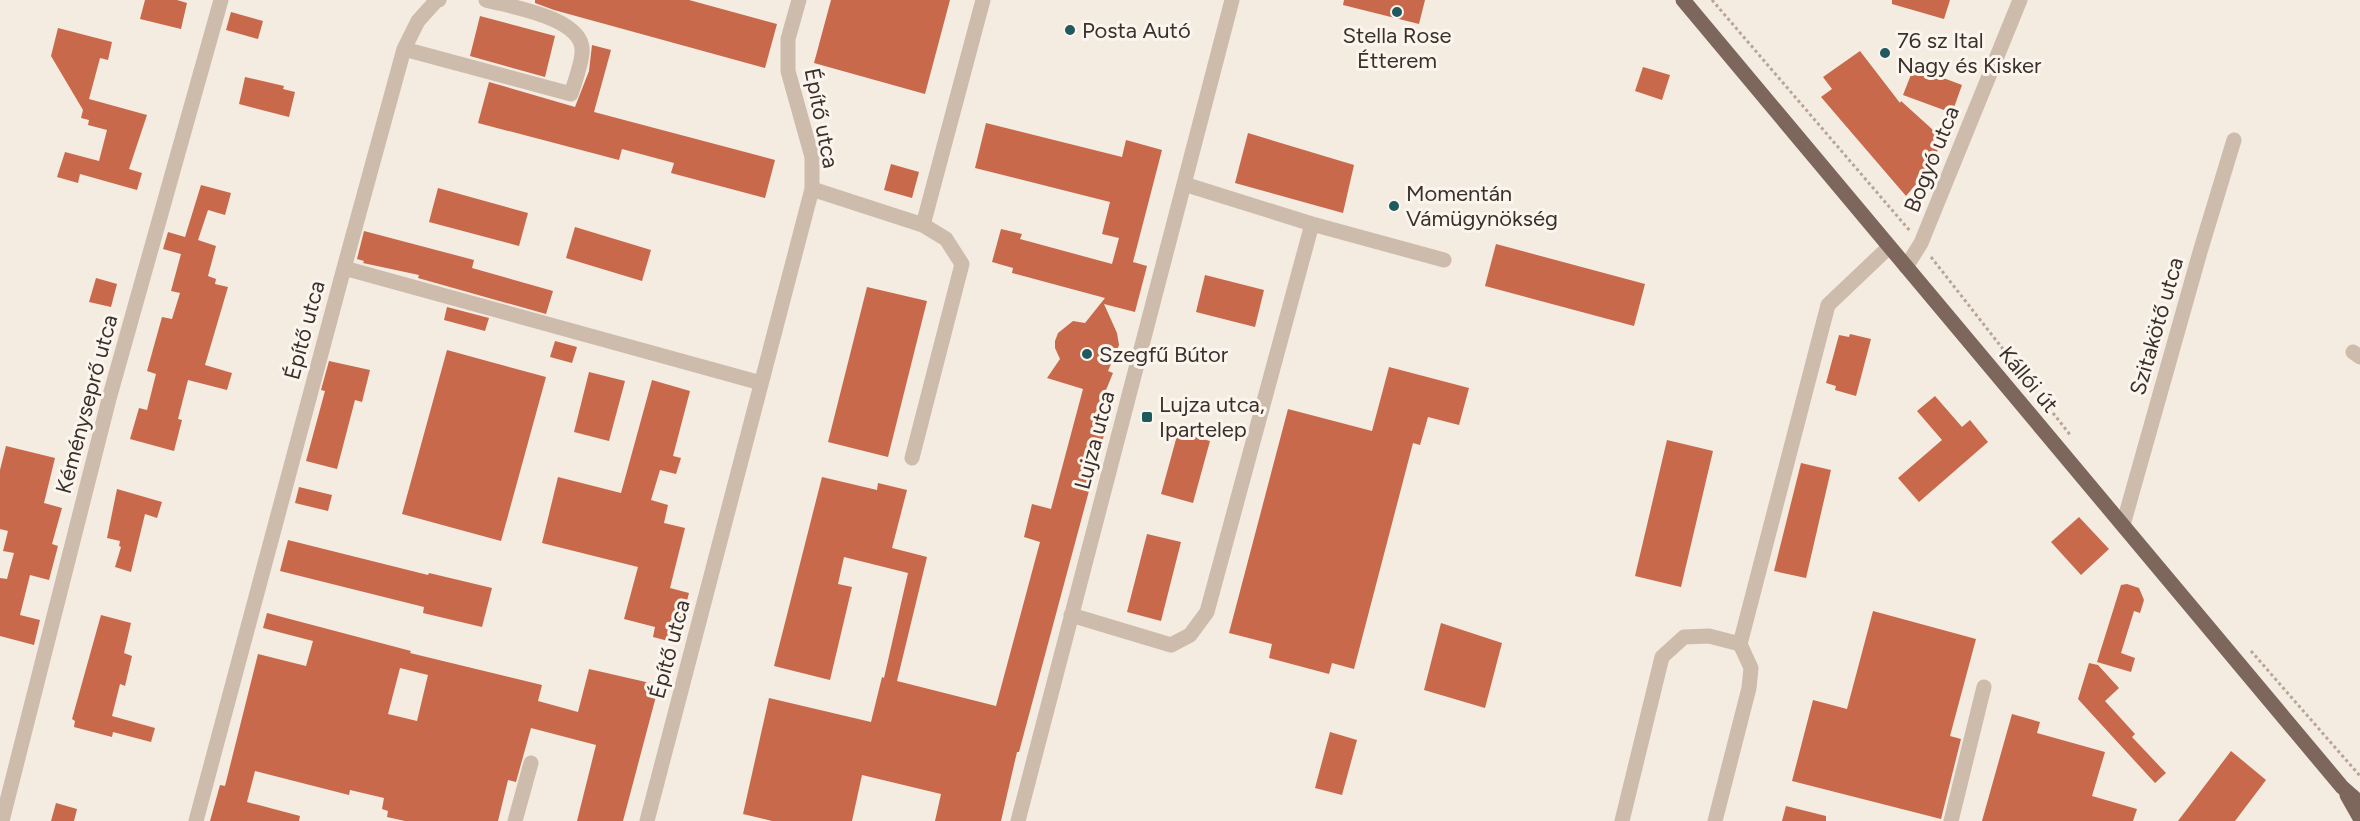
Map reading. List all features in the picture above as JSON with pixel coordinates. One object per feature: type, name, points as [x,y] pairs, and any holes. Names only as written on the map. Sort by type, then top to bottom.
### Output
[{"type":"main road","name":"Kállói út","points":[[1683,0],[2342,787],[2360,803]]},
{"type":"main road","name":"Kállói út","points":[[2342,787],[2360,818]]},
{"type":"street","name":"Kéményseprő utca","points":[[2,821],[109,399],[221,0]]},
{"type":"street","points":[[344,268],[404,49],[418,21],[439,0]]},
{"type":"street","points":[[404,49],[571,94],[583,51],[578,37],[562,21],[486,0]]},
{"type":"street","name":"Építő utca","points":[[647,821],[812,189],[812,157],[788,71],[788,39],[799,0]]},
{"type":"street","points":[[923,225],[983,0]]},
{"type":"street","name":"Lujza utca","points":[[1018,821],[1232,0]]},
{"type":"street","name":"Bogyó utca","points":[[1906,267],[1921,243],[2020,0]]},
{"type":"street","name":"Szitakötő utca","points":[[2123,525],[2234,140]]},
{"type":"street","points":[[1184,184],[1312,224],[1444,260]]},
{"type":"street","points":[[812,189],[923,225],[946,239],[962,264],[912,459]]},
{"type":"street","points":[[1071,615],[1171,645],[1190,635],[1208,612],[1312,224]]},
{"type":"street","points":[[1715,821],[1749,688],[1750,668],[1740,644],[1828,305],[1889,247]]},
{"type":"street","name":"Építő utca","points":[[196,821],[344,268],[761,383]]},
{"type":"street","points":[[1622,821],[1662,657],[1684,637],[1709,636],[1740,644]]},
{"type":"street","points":[[1951,821],[1984,687]]},
{"type":"street","points":[[515,821],[531,763]]},
{"type":"path","points":[[1712,0],[1921,243],[2071,436]]},
{"type":"path","points":[[2244,643],[2360,776]]},
{"type":"building","points":[[145,0],[177,0],[187,3],[181,29],[140,19]]},
{"type":"building","points":[[535,0],[689,0],[777,24],[765,68],[554,10],[535,3]]},
{"type":"building","points":[[831,0],[950,0],[925,94],[814,63]]},
{"type":"building","name":"Stella Rose Étterem","points":[[1344,0],[1425,0],[1419,24],[1343,5]]},
{"type":"building","points":[[1892,0],[1950,0],[1944,19],[1892,4]]},
{"type":"building","points":[[231,12],[263,21],[258,39],[226,30]]},
{"type":"building","points":[[480,16],[555,36],[545,77],[470,56]]},
{"type":"building","points":[[58,28],[112,42],[108,60],[100,58],[89,99],[147,115],[129,169],[142,173],[137,190],[80,174],[78,183],[57,177],[65,152],[99,161],[107,130],[88,125],[89,120],[81,118],[83,110],[51,56]]},
{"type":"building","points":[[592,45],[611,50],[594,112],[775,160],[765,198],[671,173],[674,163],[622,149],[619,160],[478,123],[489,82],[575,107],[589,71]]},
{"type":"building","points":[[1860,51],[1900,103],[1901,101],[1943,139],[1929,169],[1906,196],[1821,97],[1832,89],[1823,77]]},
{"type":"building","points":[[1643,67],[1670,75],[1662,100],[1635,91]]},
{"type":"building","points":[[1914,67],[1962,85],[1952,113],[1903,95]]},
{"type":"building","points":[[245,77],[284,86],[283,89],[295,92],[289,117],[239,104]]},
{"type":"building","points":[[986,123],[1122,157],[1126,140],[1162,150],[1133,262],[1147,266],[1135,312],[1104,304],[1117,333],[1119,345],[1108,371],[1113,373],[1095,417],[1108,420],[1019,752],[1017,752],[1001,821],[935,821],[941,794],[862,775],[852,821],[772,821],[743,814],[769,698],[871,722],[882,677],[884,678],[908,573],[844,557],[838,584],[852,587],[830,680],[774,666],[822,477],[877,490],[878,483],[907,490],[892,548],[927,557],[897,681],[996,706],[1040,542],[1024,537],[1032,504],[1051,509],[1083,389],[1047,378],[1060,359],[1055,348],[1055,341],[1058,333],[1073,321],[1085,323],[1105,298],[1012,273],[1013,268],[992,262],[1001,229],[1022,234],[1020,239],[1112,264],[1119,238],[1102,234],[1110,202],[975,168]]},
{"type":"building","points":[[1248,133],[1354,165],[1343,213],[1235,183]]},
{"type":"building","points":[[891,164],[919,172],[912,198],[884,190]]},
{"type":"building","points":[[201,185],[231,193],[225,215],[208,210],[198,240],[216,246],[208,276],[216,279],[215,284],[228,287],[205,365],[232,373],[227,390],[188,380],[178,419],[182,420],[174,451],[130,439],[139,408],[147,410],[156,374],[147,371],[162,317],[172,319],[180,293],[171,291],[181,254],[163,249],[168,232],[185,237]]},
{"type":"building","points":[[438,188],[528,213],[519,246],[429,222]]},
{"type":"building","points":[[575,227],[651,250],[642,281],[566,258]]},
{"type":"building","points":[[364,231],[474,260],[472,268],[553,291],[546,314],[418,278],[419,275],[363,263],[364,261],[357,259]]},
{"type":"building","points":[[1496,244],[1645,284],[1634,326],[1485,286]]},
{"type":"building","points":[[1205,275],[1264,290],[1255,327],[1196,312]]},
{"type":"building","points":[[96,278],[117,284],[111,307],[89,302]]},
{"type":"building","points":[[867,287],[927,301],[888,457],[828,442]]},
{"type":"building","points":[[447,307],[489,318],[485,331],[444,320]]},
{"type":"building","points":[[1850,334],[1871,339],[1856,396],[1835,390],[1836,386],[1826,383],[1839,335],[1849,337]]},
{"type":"building","points":[[555,341],[577,347],[572,363],[550,357]]},
{"type":"building","points":[[447,350],[546,377],[501,541],[402,514]]},
{"type":"building","points":[[329,361],[370,370],[362,402],[355,400],[337,469],[306,461],[325,391],[321,390]]},
{"type":"building","points":[[1389,367],[1469,388],[1459,425],[1428,417],[1420,445],[1413,443],[1354,669],[1332,663],[1329,674],[1269,658],[1272,644],[1229,633],[1288,409],[1372,431]]},
{"type":"building","points":[[589,372],[625,381],[609,441],[574,432]]},
{"type":"building","points":[[652,380],[690,391],[673,456],[681,458],[676,474],[660,470],[651,500],[668,505],[664,523],[685,528],[670,588],[689,593],[676,643],[653,637],[655,627],[624,619],[638,567],[542,543],[558,477],[621,493]]},
{"type":"building","points":[[1935,396],[1962,427],[1970,420],[1988,442],[1919,502],[1898,478],[1942,440],[1917,411]]},
{"type":"building","points":[[1178,432],[1210,441],[1193,503],[1161,494]]},
{"type":"building","points":[[1667,440],[1713,451],[1681,587],[1635,576]]},
{"type":"building","points":[[6,446],[55,458],[44,503],[62,508],[52,544],[58,546],[49,580],[30,575],[20,615],[40,620],[34,645],[0,636],[0,578],[7,579],[14,553],[3,551],[8,531],[0,529],[0,470]]},
{"type":"building","points":[[1801,463],[1831,470],[1806,578],[1774,571]]},
{"type":"building","points":[[299,487],[332,495],[328,511],[295,503]]},
{"type":"building","points":[[117,489],[162,502],[157,518],[145,514],[131,572],[115,567],[121,547],[119,546],[120,541],[107,538]]},
{"type":"building","points":[[2079,517],[2109,549],[2081,575],[2051,542]]},
{"type":"building","points":[[1147,534],[1181,542],[1161,621],[1127,612]]},
{"type":"building","points":[[288,540],[428,575],[429,573],[492,588],[482,627],[423,613],[424,607],[280,571]]},
{"type":"building","points":[[2127,584],[2139,588],[2144,600],[2140,613],[2134,611],[2121,653],[2135,658],[2131,672],[2097,662],[2121,585]]},
{"type":"building","points":[[1873,611],[1976,639],[1950,736],[1961,739],[1941,819],[1792,781],[1813,700],[1847,709]]},
{"type":"building","points":[[267,613],[411,651],[410,653],[542,685],[538,701],[578,712],[589,669],[659,685],[623,821],[577,821],[596,745],[531,728],[516,782],[508,780],[498,821],[405,821],[387,817],[388,811],[382,809],[384,798],[350,790],[349,795],[255,771],[247,802],[300,816],[299,821],[210,821],[220,785],[225,786],[258,654],[306,666],[313,641],[263,628]],"holes":[[[400,668],[428,675],[417,721],[388,714]]]},
{"type":"building","points":[[101,615],[131,623],[124,653],[132,656],[125,686],[120,684],[112,716],[155,728],[151,742],[113,732],[112,737],[74,727],[75,721],[72,719]]},
{"type":"building","points":[[1441,623],[1502,643],[1485,708],[1424,690]]},
{"type":"building","points":[[2089,663],[2098,665],[2119,688],[2105,701],[2135,734],[2132,737],[2166,773],[2155,783],[2078,699]]},
{"type":"building","points":[[2012,714],[2040,722],[2037,733],[2105,752],[2092,796],[2137,809],[2133,821],[1982,821]]},
{"type":"building","points":[[1330,732],[1357,740],[1342,795],[1315,788]]},
{"type":"building","points":[[2231,751],[2266,780],[2235,821],[2178,821]]},
{"type":"building","points":[[56,803],[77,809],[74,821],[51,821]]},
{"type":"building","points":[[1786,806],[1826,816],[1826,821],[1782,821]]},
{"type":"place","name":"Stella Rose Étterem","points":[[1397,12]]},
{"type":"place","name":"Posta Autó","points":[[1070,30]]},
{"type":"place","name":"76 sz Ital Nagy és Kisker","points":[[1885,53]]},
{"type":"place","name":"Momentán Vámügynökség","points":[[1394,206]]},
{"type":"place","name":"Szegfű Bútor","points":[[1087,354]]},
{"type":"place","name":"Lujza utca, Ipartelep","points":[[1147,417]]}]
